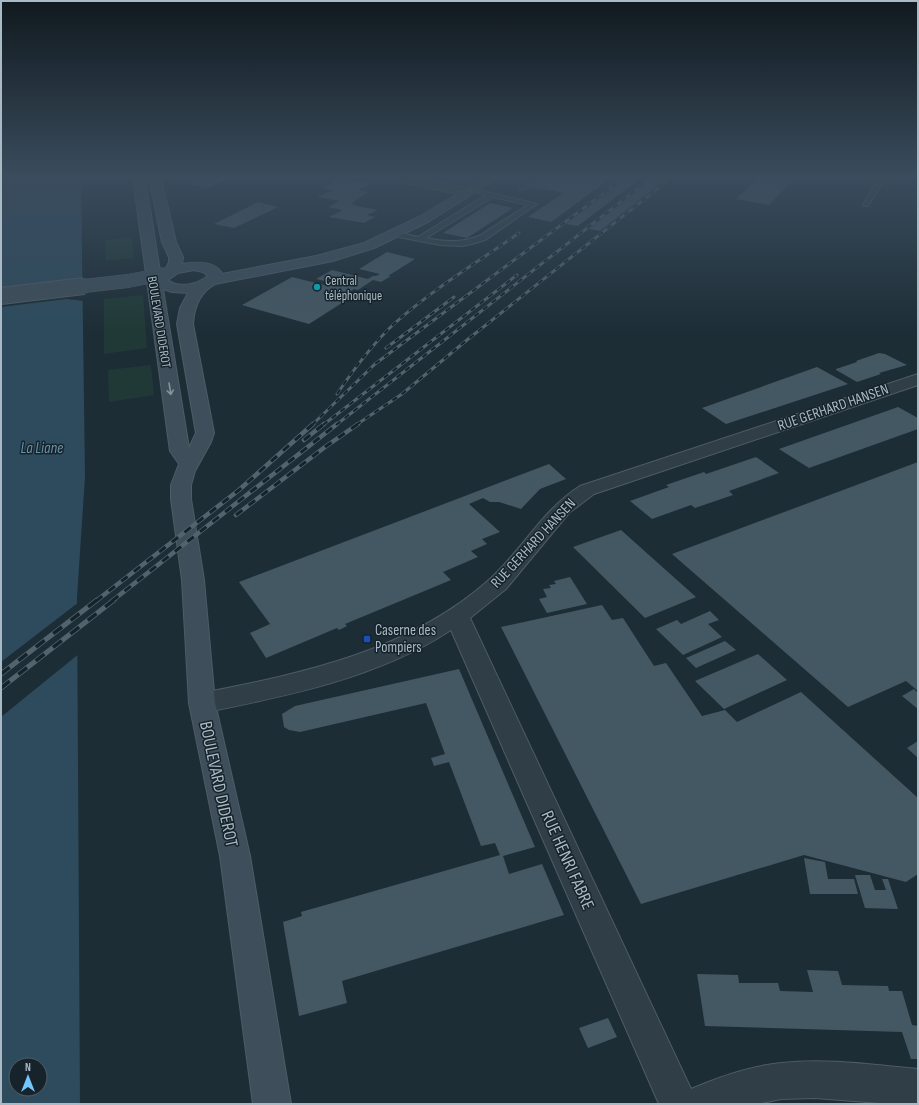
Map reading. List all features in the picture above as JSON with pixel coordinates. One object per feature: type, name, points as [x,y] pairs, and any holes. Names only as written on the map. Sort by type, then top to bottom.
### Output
[{"type":"street","name":"BOULEVARD DIDEROT","points":[[147,230],[180,451],[189,464]]},
{"type":"street","name":"BOULEVARD DIDEROT","points":[[166,230],[176,260],[170,279],[184,296],[187,311],[186,328],[205,429],[202,442],[189,464],[181,484],[181,499],[194,586],[202,703],[235,856],[272,1104]]},
{"type":"street","points":[[1,301],[134,286],[170,279],[205,275],[234,268],[259,266],[307,257],[350,246],[390,230]]},
{"type":"street","points":[[1,296],[128,281],[170,279],[205,275],[329,258],[369,245],[397,234],[404,230]]},
{"type":"street","points":[[173,250],[205,275]]},
{"type":"street","name":"BOULEVARD DIDEROT","points":[[187,311],[205,275]]},
{"type":"street","name":"RUE GERHARD HANSEN","points":[[202,703],[293,683],[376,660],[427,636],[457,616],[498,584],[519,562],[566,504],[587,490],[918,379]]},
{"type":"street","name":"RUE HENRI FABRE","points":[[457,616],[678,1104]]},
{"type":"street","points":[[700,1104],[759,1084],[781,1081],[835,1081],[918,1088]]},
{"type":"lane","points":[[421,238],[435,230]]},
{"type":"lane","points":[[397,234],[445,243],[462,243],[478,240],[494,230]]},
{"type":"green space","points":[[132,237],[134,258],[106,261],[105,240]]},
{"type":"green space","points":[[143,295],[147,348],[104,354],[104,299]]},
{"type":"green space","points":[[151,365],[154,395],[109,402],[108,370]]},
{"type":"water","name":"La Liane","points":[[1,230],[82,230],[85,477],[77,597],[80,1104],[1,1104]]},
{"type":"pier","points":[[85,277],[84,301],[66,299],[1,307],[1,290]]},
{"type":"pier","points":[[79,602],[80,653],[1,717],[1,662]]},
{"type":"building","points":[[448,230],[480,230],[467,238],[443,233]]},
{"type":"building","name":"Central téléphonique","points":[[387,252],[415,259],[381,282],[373,280],[358,290],[354,289],[349,292],[356,294],[309,324],[242,305],[292,277],[328,286],[333,283],[316,279],[332,270],[368,279],[380,274],[359,269]]},
{"type":"building","points":[[879,353],[885,354],[907,365],[879,373],[881,374],[857,382],[836,370],[857,362],[856,361]]},
{"type":"building","points":[[817,367],[848,384],[726,424],[702,408]]},
{"type":"building","points":[[898,407],[918,418],[918,429],[809,468],[779,449]]},
{"type":"building","points":[[756,457],[779,473],[729,491],[733,495],[695,508],[691,505],[652,519],[630,501],[669,487],[666,485],[704,472],[706,474]]},
{"type":"building","points":[[918,462],[918,691],[906,681],[848,707],[672,554]]},
{"type":"building","points":[[549,464],[566,479],[540,489],[521,509],[499,502],[490,502],[483,498],[469,504],[500,532],[482,539],[487,544],[471,551],[478,557],[443,572],[451,580],[345,624],[347,626],[339,630],[337,628],[266,658],[250,633],[270,624],[239,582]]},
{"type":"building","points":[[621,530],[696,597],[645,618],[573,547]]},
{"type":"building","points":[[570,577],[587,604],[547,613],[539,599],[547,597],[543,589],[551,588],[549,585],[556,584],[554,581]]},
{"type":"building","points":[[602,605],[612,620],[623,618],[654,666],[666,663],[702,716],[725,710],[737,722],[801,692],[918,798],[918,874],[906,882],[804,855],[641,904],[501,627]]},
{"type":"building","points":[[710,611],[719,620],[708,624],[722,637],[683,655],[656,629],[677,620],[681,624]]},
{"type":"building","points":[[725,641],[736,650],[696,668],[686,658]]},
{"type":"building","points":[[758,654],[787,680],[724,709],[695,681]]},
{"type":"building","points":[[459,669],[535,847],[503,856],[509,874],[542,864],[564,915],[342,981],[347,1003],[299,1016],[283,922],[302,916],[301,912],[500,855],[495,843],[481,846],[449,762],[434,766],[431,758],[445,754],[426,703],[300,732],[289,730],[284,727],[282,714],[295,706]]},
{"type":"building","points":[[914,689],[918,693],[918,709],[902,696]]},
{"type":"building","points":[[918,741],[918,758],[907,748]]},
{"type":"building","points":[[804,858],[825,862],[828,879],[854,879],[858,894],[810,894]]},
{"type":"building","points":[[855,875],[870,875],[875,890],[886,890],[882,879],[888,879],[898,909],[865,908]]},
{"type":"building","points":[[807,970],[838,971],[842,985],[888,986],[889,991],[902,991],[912,1025],[918,1026],[918,1059],[911,1059],[902,1032],[705,1026],[697,974],[738,975],[739,983],[778,983],[780,991],[813,992]]},
{"type":"building","points":[[608,1018],[617,1037],[588,1048],[579,1028]]},
{"type":"railway","points":[[312,425],[375,364],[555,230]]},
{"type":"railway","points":[[336,425],[585,230]]},
{"type":"railway","points":[[356,425],[402,394],[467,340],[606,230]]},
{"type":"railway","points":[[337,394],[364,357],[395,323],[440,287],[519,233]]},
{"type":"railway","points":[[323,425],[517,275]]},
{"type":"railway","points":[[386,348],[454,297]]},
{"type":"railway","points":[[96,601],[239,490],[313,424]]},
{"type":"railway","points":[[304,440],[324,424]]},
{"type":"railway","points":[[112,601],[337,424]]},
{"type":"railway","points":[[236,515],[325,447],[358,424]]},
{"type":"railway","points":[[1,674],[97,600]]},
{"type":"railway","points":[[1,688],[114,600]]},
{"type":"place","name":"Central téléphonique","points":[[317,287]]},
{"type":"place","name":"Caserne des Pompiers","points":[[367,639]]}]
